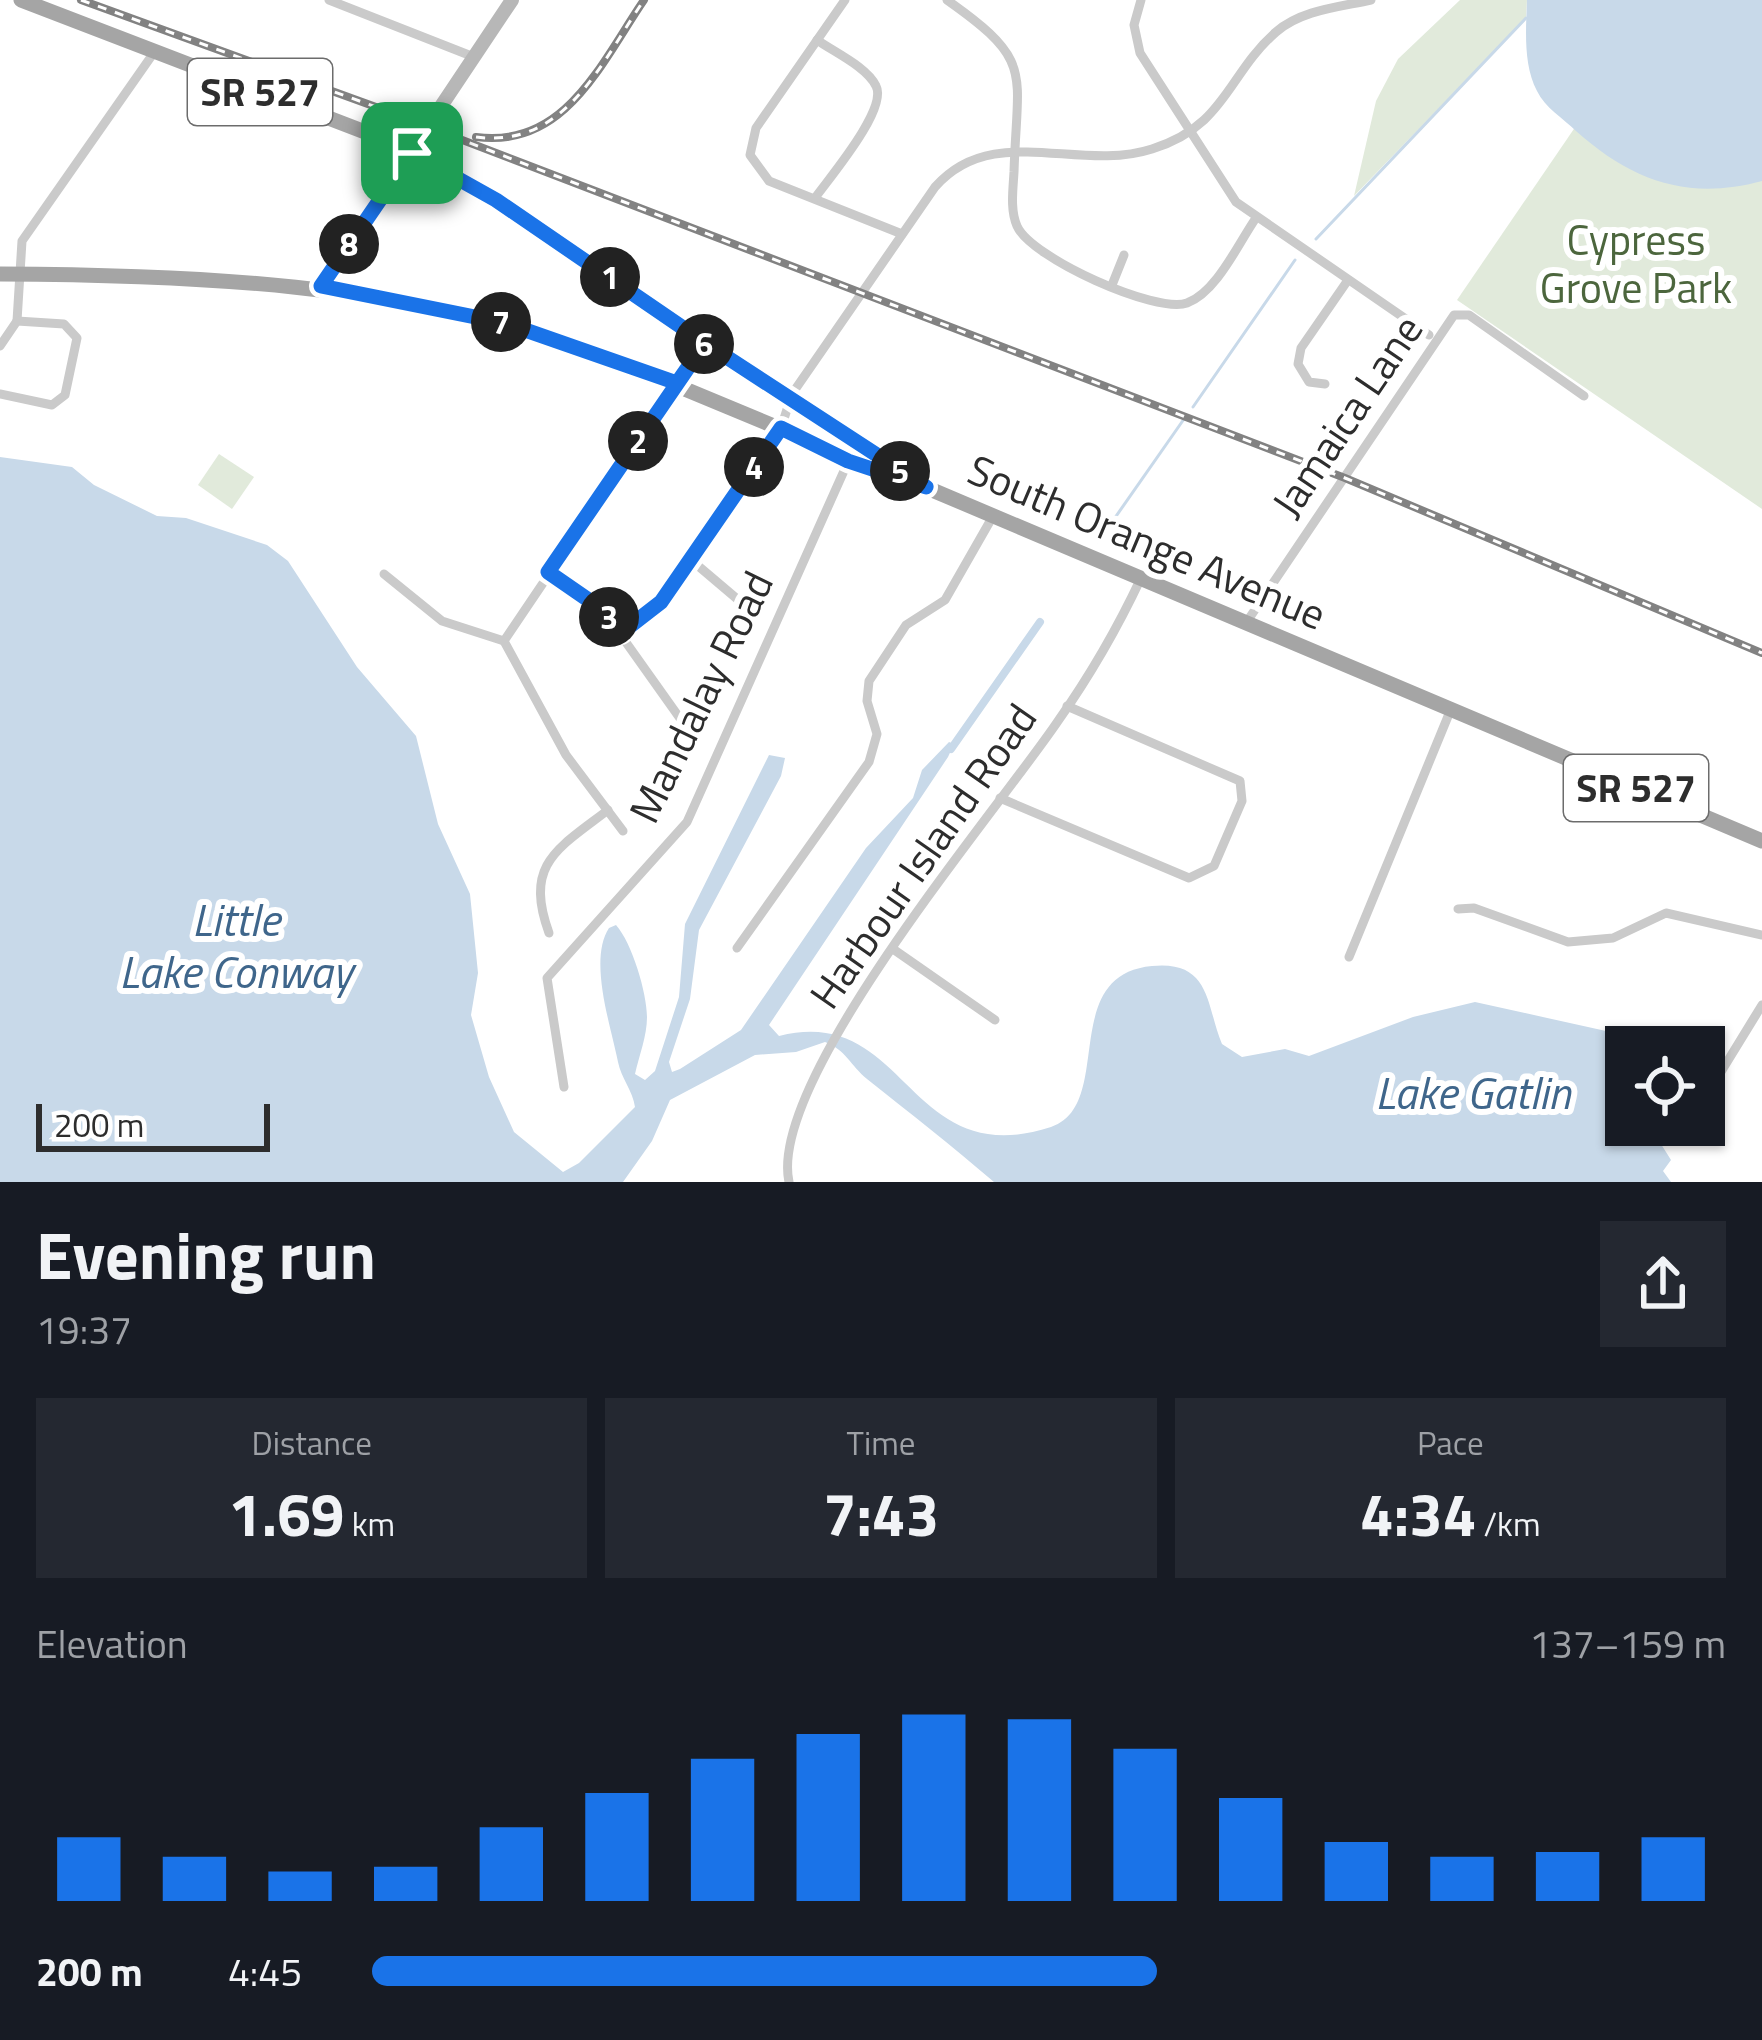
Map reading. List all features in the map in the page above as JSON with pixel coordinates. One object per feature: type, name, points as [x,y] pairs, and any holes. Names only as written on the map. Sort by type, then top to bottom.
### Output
[{"type":"main road","name":"South Orange Avenue","points":[[21,0],[412,153],[496,200],[788,400],[926,487],[1762,841]]},
{"type":"main road","name":"SR 527","points":[[0,274],[205,276],[321,286],[447,308],[586,348],[677,383],[848,461],[926,487]]},
{"type":"street","points":[[329,0],[474,57]]},
{"type":"street","points":[[321,286],[512,0]]},
{"type":"street","points":[[845,0],[749,146],[761,175],[902,234]]},
{"type":"street","points":[[947,0],[994,33],[1010,52],[1016,74],[1013,210],[1023,237],[1053,262],[1158,302],[1186,304],[1208,287],[1256,218]]},
{"type":"street","points":[[1141,0],[1135,39],[1226,190],[1256,218],[1429,335]]},
{"type":"street","points":[[621,633],[661,602],[781,428],[788,400],[902,234],[958,164],[985,153],[1125,154],[1190,133],[1221,107],[1275,33],[1328,4],[1371,0]]},
{"type":"street","points":[[815,198],[875,112],[879,93],[864,73],[817,40]]},
{"type":"street","points":[[0,346],[17,321],[22,241],[155,51]]},
{"type":"street","points":[[1112,285],[1124,255]]},
{"type":"street","points":[[1324,384],[1309,382],[1298,364],[1301,348],[1348,280]]},
{"type":"street","name":"Jamaica Lane","points":[[1246,623],[1454,315],[1468,315],[1584,396]]},
{"type":"street","points":[[0,394],[52,405],[64,395],[77,338],[64,324],[17,321]]},
{"type":"street","points":[[504,645],[548,572],[705,343]]},
{"type":"street","name":"Mandalay Road","points":[[564,1087],[547,978],[687,822],[856,444]]},
{"type":"street","points":[[736,948],[874,751],[877,734],[867,690],[879,662],[906,625],[945,601],[993,516]]},
{"type":"street","points":[[690,560],[748,609]]},
{"type":"street","points":[[548,572],[603,610],[684,724]]},
{"type":"street","points":[[384,574],[442,621],[504,645],[566,755],[623,831]]},
{"type":"street","name":"Harbour Island Road","points":[[789,1182],[795,1128],[864,985],[1067,706],[1141,578]]},
{"type":"street","points":[[1000,798],[1189,878],[1214,866],[1242,801],[1240,781],[1067,706]]},
{"type":"street","points":[[1349,957],[1451,710]]},
{"type":"street","points":[[550,934],[539,895],[544,868],[562,844],[608,810]]},
{"type":"street","points":[[1458,909],[1474,908],[1568,942],[1613,938],[1666,913],[1762,935]]},
{"type":"street","points":[[893,949],[995,1020]]},
{"type":"street","points":[[1725,1065],[1762,1005]]},
{"type":"green space","points":[[1460,0],[1527,0],[1526,18],[1354,196],[1376,101],[1398,59]]},
{"type":"green space","name":"Cypress Grove Park","points":[[1662,0],[1762,0],[1762,509],[1457,300]]},
{"type":"green space","points":[[219,454],[254,477],[232,509],[198,485]]},
{"type":"water","points":[[1527,0],[1762,0],[1762,181],[1710,189],[1685,187],[1640,174],[1597,148],[1549,108],[1537,91],[1527,58]]},
{"type":"water","name":"Little Lake Conway","points":[[0,457],[72,467],[94,485],[157,516],[186,518],[267,545],[288,561],[357,667],[416,736],[438,824],[470,894],[478,973],[471,1015],[489,1077],[514,1132],[563,1172],[579,1163],[635,1107],[620,1068],[603,994],[601,957],[609,928],[616,925],[622,933],[641,982],[647,1024],[635,1074],[645,1080],[655,1071],[679,997],[685,924],[769,755],[785,758],[781,776],[699,930],[690,999],[669,1062],[672,1072],[680,1069],[741,1030],[866,848],[913,798],[922,770],[949,742],[954,744],[948,757],[769,1025],[779,1036],[822,1032],[856,1043],[935,1110],[965,1128],[1003,1135],[1051,1127],[1070,1114],[1081,1094],[1095,1015],[1105,992],[1123,975],[1152,966],[1172,966],[1196,978],[1209,1001],[1222,1044],[1242,1057],[1285,1049],[1309,1056],[1413,1017],[1475,1002],[1605,1031],[1605,1146],[1662,1146],[1671,1160],[1663,1171],[1671,1182],[994,1182],[825,1042],[796,1052],[755,1055],[670,1100],[652,1141],[623,1182],[0,1182]]},
{"type":"waterway","points":[[1316,239],[1526,18]]},
{"type":"waterway","points":[[1193,407],[1295,260]]},
{"type":"waterway","points":[[1098,542],[1184,419]]},
{"type":"waterway","points":[[951,749],[1040,622]]},
{"type":"railway","points":[[81,0],[376,107],[1345,478],[1762,653]]},
{"type":"railway","points":[[476,137],[507,137],[534,130],[557,116],[595,74],[644,0]]},
{"type":"route","points":[[412,153],[321,286],[392,296],[505,323],[677,383],[705,343],[831,430],[926,487],[848,461],[781,428],[661,602],[621,633],[603,610],[548,572],[705,343],[496,200],[412,153]]},
{"type":"water label","name":"Lake Gatlin","points":[[1473,1093]]}]
